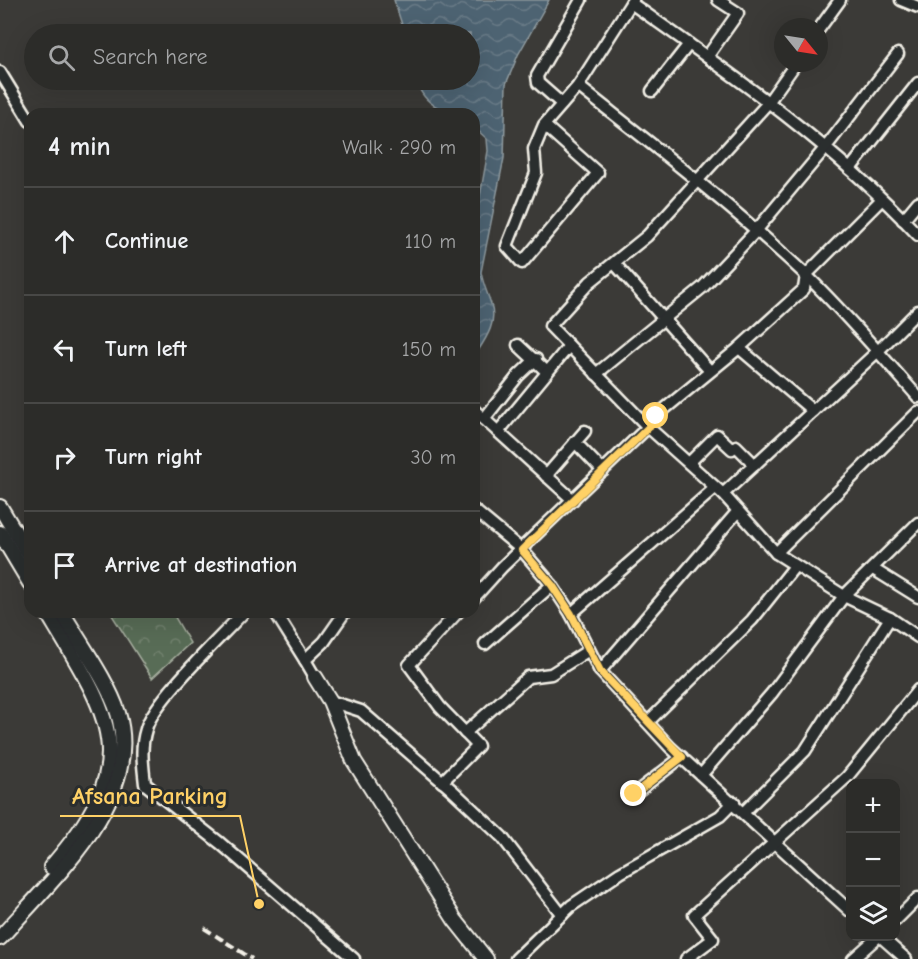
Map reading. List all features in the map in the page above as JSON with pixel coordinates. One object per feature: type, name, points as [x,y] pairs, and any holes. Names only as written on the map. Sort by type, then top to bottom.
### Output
[{"type":"street","points":[[562,104],[538,83],[537,76],[581,0]]},
{"type":"street","points":[[707,57],[738,13],[718,0]]},
{"type":"street","points":[[827,18],[840,0]]},
{"type":"street","points":[[901,0],[918,7]]},
{"type":"street","points":[[544,124],[598,173],[522,263],[507,246],[536,173],[534,149],[544,124],[578,86],[632,2],[826,147],[918,235]]},
{"type":"street","points":[[652,91],[689,44]]},
{"type":"street","points":[[596,374],[703,287],[755,232],[826,147],[898,54]]},
{"type":"street","points":[[0,72],[24,111]]},
{"type":"street","points":[[790,72],[767,104],[646,236],[615,264],[590,282],[550,326],[648,428],[719,491],[776,553],[844,596],[890,618],[918,636]]},
{"type":"street","points":[[850,169],[918,83]]},
{"type":"street","points":[[578,86],[697,180],[806,275],[918,397]]},
{"type":"street","points":[[480,591],[502,567],[648,428],[656,416],[709,370],[739,348],[804,289],[806,275],[881,200]]},
{"type":"street","points":[[903,220],[918,202]]},
{"type":"street","points":[[615,264],[709,370]]},
{"type":"street","points":[[571,614],[719,491],[755,465],[918,311]]},
{"type":"street","points":[[518,345],[548,372]]},
{"type":"street","points":[[498,432],[569,346]]},
{"type":"street","points":[[739,348],[813,411]]},
{"type":"street","points":[[484,419],[518,376],[536,359]]},
{"type":"street","points":[[776,553],[918,412]]},
{"type":"street","points":[[480,415],[573,500]]},
{"type":"street","points":[[546,476],[585,431]]},
{"type":"street","points":[[689,463],[717,435],[732,449],[736,446],[755,465]]},
{"type":"street","points":[[575,442],[603,471]]},
{"type":"street","points":[[0,507],[24,547]]},
{"type":"street","points":[[600,671],[738,511]]},
{"type":"street","points":[[480,515],[522,550],[552,585],[571,614],[600,671],[682,757],[734,802],[846,907]]},
{"type":"street","points":[[702,774],[772,693],[844,596],[918,523]]},
{"type":"street","points":[[0,533],[24,573]]},
{"type":"street","points":[[648,722],[752,620],[795,566]]},
{"type":"street","points":[[873,568],[918,597]]},
{"type":"street","points":[[485,644],[552,585]]},
{"type":"street","points":[[0,925],[60,856],[81,826],[99,800],[109,768],[110,736],[100,708],[88,681],[51,618]]},
{"type":"street","points":[[0,938],[89,833],[108,804],[121,767],[122,740],[118,714],[110,693],[66,618]]},
{"type":"street","points":[[238,618],[156,707],[146,728],[141,754],[145,784],[220,843],[354,959]]},
{"type":"street","points":[[279,618],[330,701],[354,761],[454,920],[486,959]]},
{"type":"street","points":[[305,660],[324,642],[341,618]]},
{"type":"street","points":[[442,782],[477,746],[440,707],[409,665],[452,618]]},
{"type":"street","points":[[744,812],[805,751],[890,618]]},
{"type":"street","points":[[465,733],[528,677],[551,674],[589,650]]},
{"type":"street","points":[[686,959],[712,939],[694,915],[847,777],[918,690]]},
{"type":"street","points":[[330,701],[362,711],[502,837],[562,915]]},
{"type":"street","points":[[634,794],[682,757]]},
{"type":"street","points":[[516,959],[562,915],[620,873],[720,816],[734,802]]},
{"type":"street","points":[[900,916],[918,898]]},
{"type":"street","points":[[853,959],[873,941]]},
{"type":"street","points":[[885,941],[906,959]]},
{"type":"green space","points":[[114,618],[175,618],[190,643],[152,678]]},
{"type":"water","points":[[394,0],[549,0],[518,55],[506,84],[504,158],[481,272],[493,318],[489,332],[480,348],[480,196],[488,151],[487,139],[480,133],[480,108],[438,108],[420,90],[480,90],[480,24],[402,24]]},
{"type":"railway","points":[[204,928],[252,959]]},
{"type":"place","name":"Afsana Parking","points":[[259,904]]},
{"type":"route","points":[[634,794],[682,757],[600,671],[571,614],[552,585],[522,550],[648,428],[656,416]]}]
